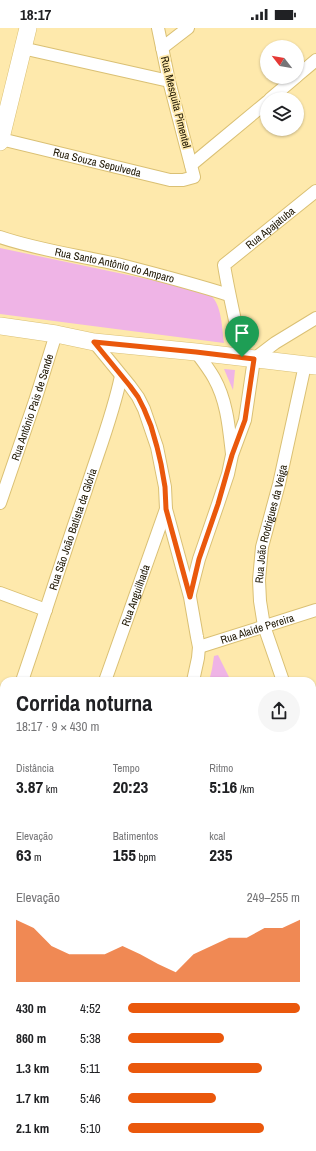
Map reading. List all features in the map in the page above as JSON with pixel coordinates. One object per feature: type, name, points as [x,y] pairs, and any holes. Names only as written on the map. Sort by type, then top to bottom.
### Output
[{"type":"street","points":[[0,140],[28,28]]},
{"type":"street","name":"Rua Mesquita Pimentel","points":[[158,28],[169,81],[193,171]]},
{"type":"street","points":[[162,48],[188,28]]},
{"type":"street","points":[[22,48],[169,81]]},
{"type":"street","points":[[304,71],[316,60]]},
{"type":"street","points":[[279,92],[288,84]]},
{"type":"street","points":[[193,171],[260,109]]},
{"type":"street","name":"Rua Souza Sepulveda","points":[[0,140],[170,180],[183,180],[193,171]]},
{"type":"street","name":"Rua Apajatuba","points":[[229,295],[224,265],[316,191]]},
{"type":"street","name":"Rua Santo Antônio do Amparo","points":[[0,237],[31,246],[124,266],[229,295]]},
{"type":"street","points":[[190,597],[199,559],[218,504],[232,455],[245,420],[248,358],[238,331],[229,295]]},
{"type":"street","points":[[248,358],[316,318]]},
{"type":"street","points":[[0,326],[56,334],[94,342],[196,352],[310,366]]},
{"type":"street","name":"Rua Antônio Pais de Sande","points":[[0,504],[56,334]]},
{"type":"street","points":[[94,342],[138,397],[151,426],[161,464],[165,487],[166,509],[190,597],[199,647],[194,677]]},
{"type":"street","points":[[196,352],[214,378],[224,400],[232,455]]},
{"type":"street","name":"Rua João Rodrigues da Veiga","points":[[282,677],[264,626],[260,600],[259,580],[262,547],[310,366]]},
{"type":"street","name":"Rua São João Batista da Glória","points":[[23,677],[107,430],[121,376]]},
{"type":"street","name":"Rua Anguilhada","points":[[106,677],[166,509]]},
{"type":"street","points":[[0,593],[46,610]]},
{"type":"street","name":"Rua Alaide Pereira","points":[[199,647],[316,610]]},
{"type":"shaded area","points":[[0,248],[185,287],[210,295],[217,304],[219,310],[224,343],[0,314]]},
{"type":"shaded area","points":[[224,369],[235,370],[233,390]]},
{"type":"shaded area","points":[[218,655],[229,677],[210,677],[214,656]]},
{"type":"route","points":[[94,342],[242,357],[254,359],[245,420],[232,455],[228,474],[199,559],[190,597],[166,509],[165,487],[161,464],[151,426],[138,397],[94,342]]}]
